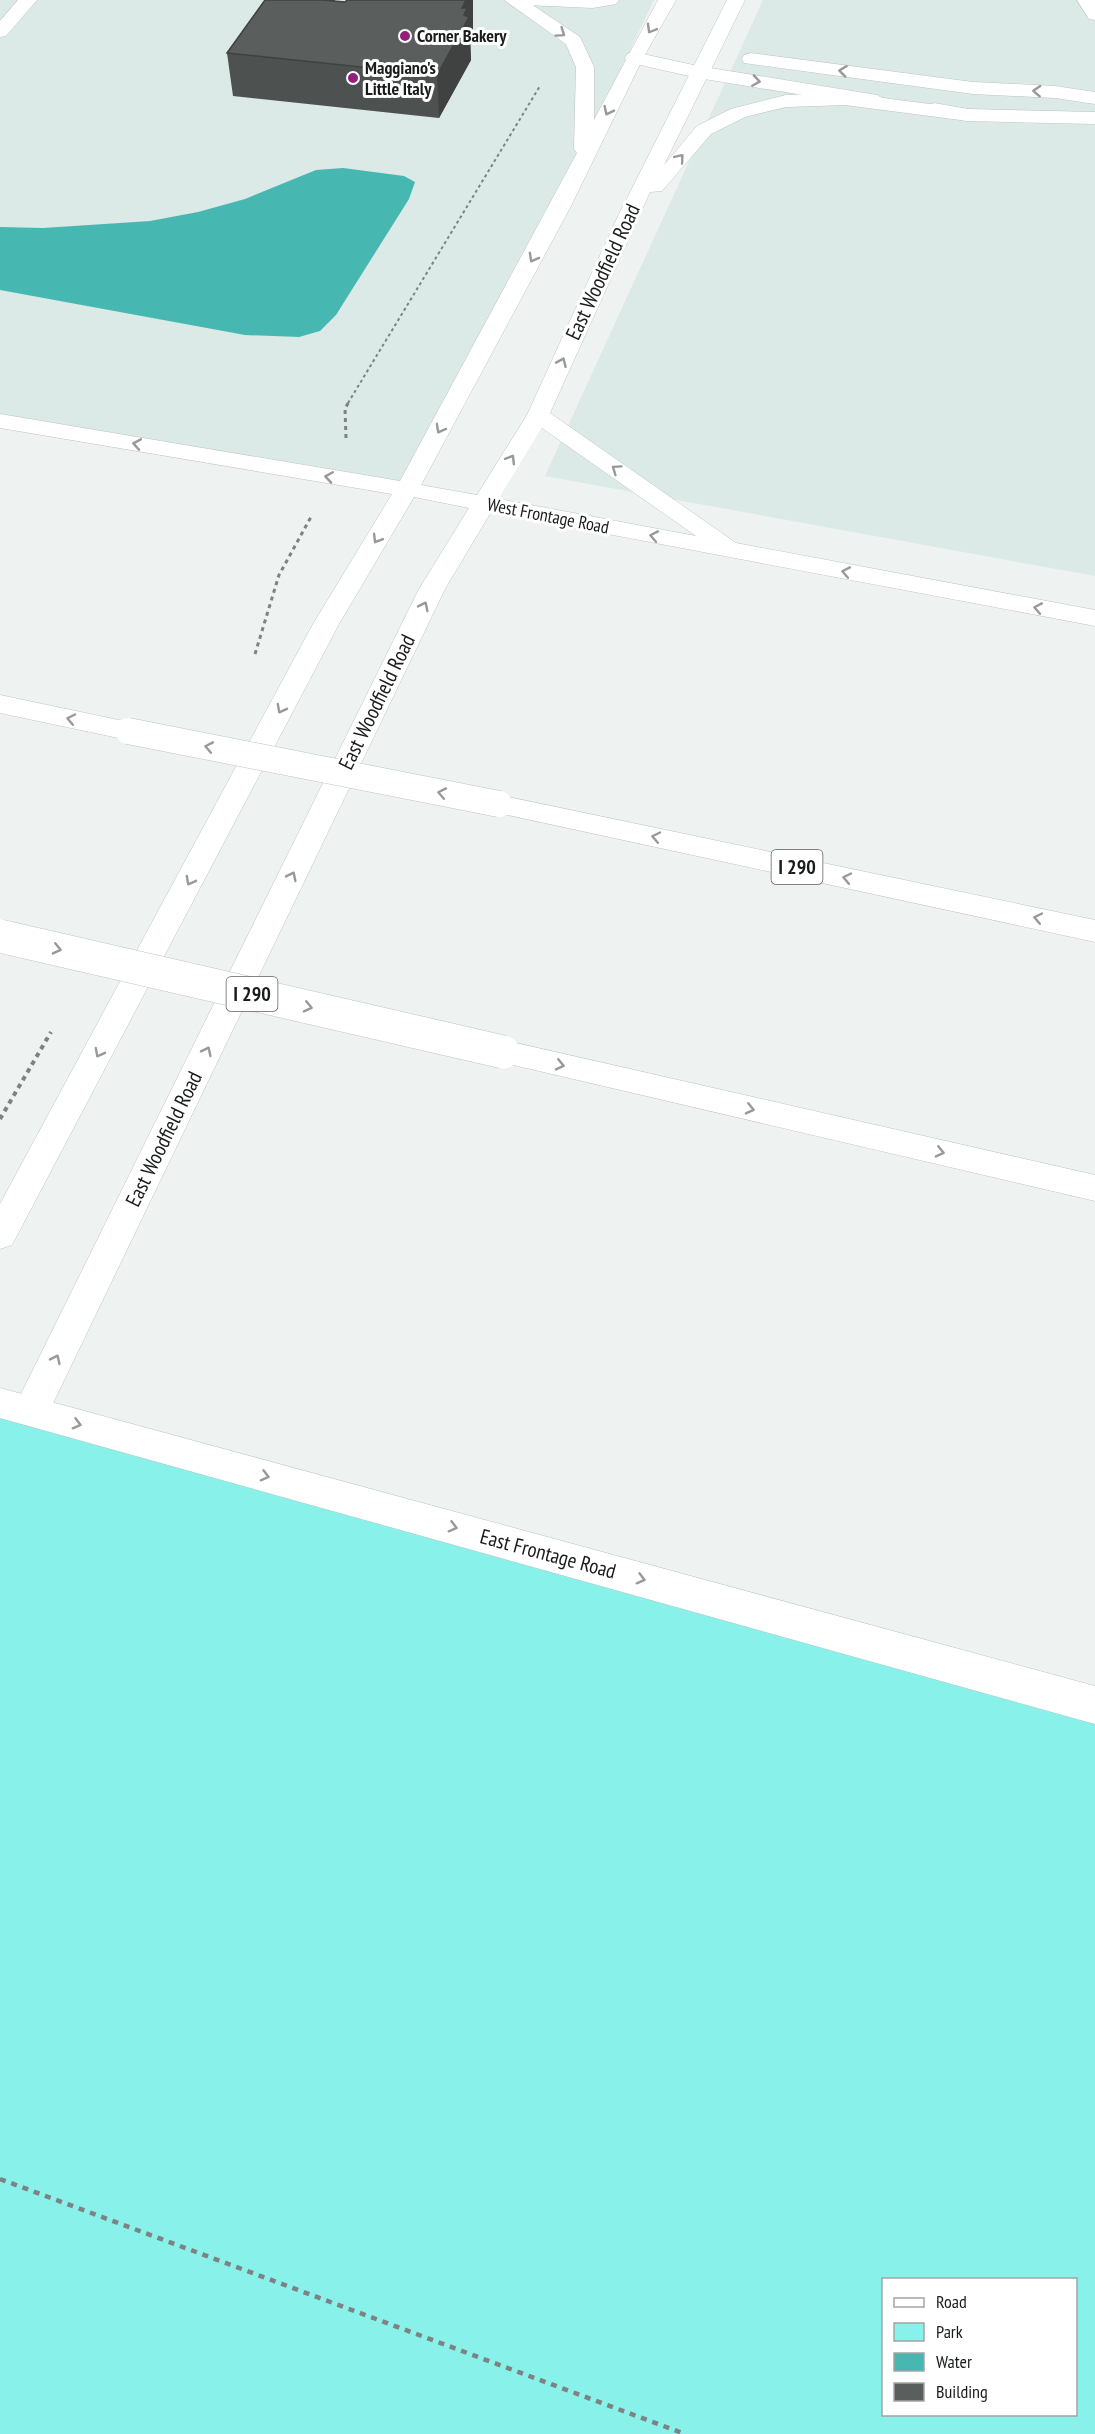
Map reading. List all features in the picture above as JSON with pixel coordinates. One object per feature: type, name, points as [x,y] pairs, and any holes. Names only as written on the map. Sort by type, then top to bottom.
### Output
[{"type":"main road","points":[[0,32],[28,0]]},
{"type":"main road","points":[[513,0],[574,41],[585,67],[584,161]]},
{"type":"main road","points":[[527,0],[592,3],[610,0]]},
{"type":"main road","points":[[0,1235],[326,624],[407,489],[584,161],[634,58],[667,0]]},
{"type":"main road","name":"East Woodfield Road","points":[[15,1407],[432,589],[538,415],[627,218],[736,0]]},
{"type":"main road","points":[[1086,0],[1095,15]]},
{"type":"main road","points":[[634,58],[708,53],[973,88],[1055,92],[1095,98]]},
{"type":"main road","points":[[634,58],[698,72],[968,115]]},
{"type":"main road","points":[[627,218],[704,130],[738,113],[786,101],[845,99],[968,115],[1095,118]]},
{"type":"main road","points":[[538,415],[733,550]]},
{"type":"main road","name":"West Frontage Road","points":[[0,421],[407,489],[1095,618]]},
{"type":"main road","name":"I 290","points":[[0,704],[499,804],[1095,930]]},
{"type":"main road","name":"I 290","points":[[0,936],[1095,1188]]},
{"type":"main road","name":"East Frontage Road","points":[[15,1407],[1095,1705]]},
{"type":"path","points":[[346,443],[345,408],[540,84]]},
{"type":"path","points":[[0,2179],[685,2434]]},
{"type":"shaded area","points":[[0,0],[654,0],[416,497],[0,422]]},
{"type":"shaded area","points":[[763,0],[1095,0],[1095,576],[545,476]]},
{"type":"green space","points":[[0,1401],[1095,1704],[1095,2434],[0,2434]]},
{"type":"water","points":[[343,168],[404,176],[415,182],[409,199],[336,315],[320,331],[299,337],[245,335],[0,290],[0,227],[43,228],[150,221],[198,212],[245,199],[316,170]]},
{"type":"building","points":[[265,0],[345,2],[347,0],[466,0],[462,8],[467,8],[464,15],[469,17],[437,75],[227,53]]},
{"type":"place","name":"Corner Bakery","points":[[405,36]]},
{"type":"place","name":"Maggiano's Little Italy","points":[[353,78]]}]
